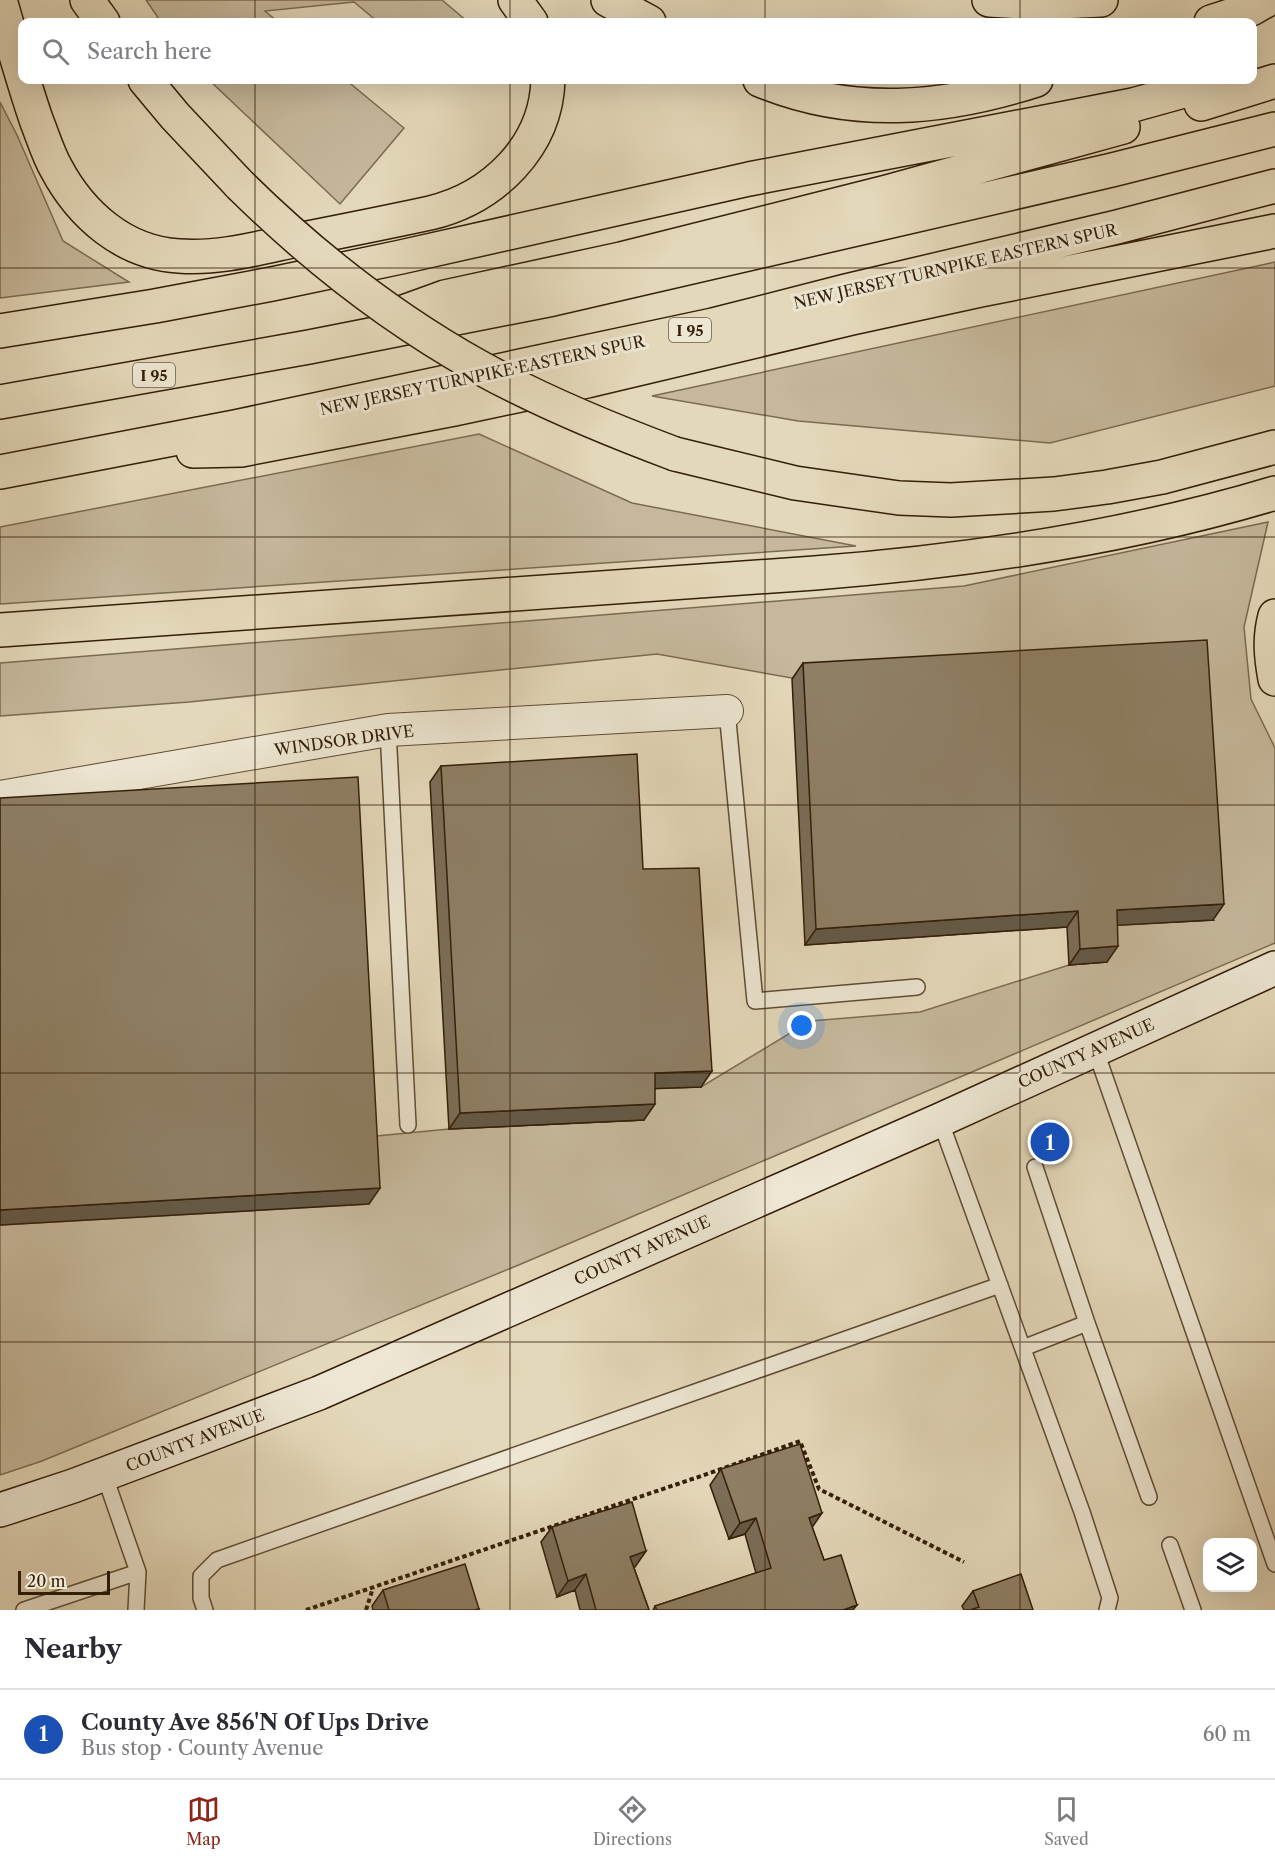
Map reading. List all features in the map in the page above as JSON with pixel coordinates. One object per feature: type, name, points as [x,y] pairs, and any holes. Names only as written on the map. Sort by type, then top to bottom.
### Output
[{"type":"highway","points":[[0,0],[18,66]]},
{"type":"highway","points":[[87,0],[100,18]]},
{"type":"highway","points":[[515,0],[528,18]]},
{"type":"highway","points":[[608,0],[642,18]]},
{"type":"highway","points":[[989,0],[1040,3],[1101,0]]},
{"type":"highway","points":[[1223,18],[1251,9],[1266,0]]},
{"type":"highway","points":[[1257,69],[1275,64]]},
{"type":"highway","points":[[309,347],[445,297],[621,259],[887,192],[1123,127],[1275,81]]},
{"type":"highway","points":[[23,84],[54,166],[65,185],[89,214],[112,234],[139,248],[160,254],[193,256],[235,253],[408,218],[459,204],[505,174],[526,149],[543,114],[547,84]]},
{"type":"highway","points":[[148,84],[240,185],[306,247],[380,304],[478,367],[612,431],[675,454],[795,483],[899,498],[951,500],[1054,494],[1107,487],[1181,472],[1275,447]]},
{"type":"highway","points":[[771,84],[826,100],[854,104],[911,106],[966,99],[1021,84]]},
{"type":"highway","points":[[0,331],[155,306],[307,277],[749,179],[1133,105],[1209,84]]},
{"type":"highway","name":"I 95","points":[[0,402],[487,313],[1113,170],[1275,129]]},
{"type":"highway","name":"NEW JERSEY TURNPIKE EASTERN SPUR","points":[[0,472],[236,427],[713,325],[857,288],[1117,227],[1275,186]]},
{"type":"highway","points":[[101,453],[241,450],[587,381],[852,318],[1275,231]]},
{"type":"highway","points":[[0,630],[930,563],[1127,530],[1275,493]]},
{"type":"highway","points":[[1275,616],[1271,631],[1270,656],[1275,679]]},
{"type":"main road","name":"COUNTY AVENUE","points":[[0,1510],[104,1474],[319,1393],[940,1120],[1275,968]]},
{"type":"street","name":"WINDSOR DRIVE","points":[[0,798],[388,730],[727,711]]},
{"type":"lane","points":[[727,711],[755,1001],[917,987]]},
{"type":"lane","points":[[388,730],[408,1125]]},
{"type":"lane","points":[[1095,1049],[1275,1564]]},
{"type":"lane","points":[[940,1120],[1082,1512],[1110,1598],[1107,1610]]},
{"type":"lane","points":[[1035,1167],[1149,1497]]},
{"type":"lane","points":[[205,1610],[201,1598],[201,1576],[217,1560],[1000,1285]]},
{"type":"lane","points":[[1023,1348],[1087,1323]]},
{"type":"lane","points":[[104,1474],[138,1572],[136,1610]]},
{"type":"lane","points":[[1170,1545],[1193,1610]]},
{"type":"lane","points":[[24,1610],[138,1572]]},
{"type":"path","points":[[306,1610],[800,1441],[819,1489],[964,1563]]},
{"type":"path","points":[[366,1610],[373,1587]]},
{"type":"shaded area","points":[[146,0],[442,0],[463,18],[373,18],[354,2],[265,11],[273,18],[158,18]]},
{"type":"shaded area","points":[[213,84],[351,84],[404,128],[340,204]]},
{"type":"shaded area","points":[[0,102],[17,135],[63,241],[129,282],[0,298]]},
{"type":"shaded area","points":[[1275,262],[1275,386],[1050,443],[798,421],[652,396]]},
{"type":"shaded area","points":[[479,434],[632,503],[856,546],[0,604],[0,527]]},
{"type":"shaded area","points":[[1268,522],[1244,627],[1251,699],[1275,748],[1275,943],[521,1264],[42,1461],[0,1475],[0,1225],[369,1204],[366,1137],[449,1129],[644,1120],[644,1089],[701,1087],[810,1021],[920,1012],[1069,965],[1106,962],[1196,656],[792,678],[657,654],[189,702],[0,716],[0,663],[964,586]]},
{"type":"building","points":[[1207,640],[1224,904],[1117,910],[1118,946],[1080,949],[1078,911],[816,929],[803,663]]},
{"type":"building","points":[[637,754],[643,869],[699,868],[712,1071],[655,1073],[655,1104],[460,1113],[441,766]]},
{"type":"building","points":[[358,777],[380,1188],[0,1210],[0,798]]},
{"type":"building","points":[[1057,1130],[1062,1141],[1045,1148],[1041,1138]]},
{"type":"building","points":[[800,1444],[822,1513],[809,1518],[824,1560],[841,1555],[857,1605],[843,1610],[657,1610],[655,1606],[771,1568],[756,1518],[740,1523],[721,1469]]},
{"type":"building","points":[[632,1502],[646,1551],[630,1557],[649,1610],[596,1610],[586,1574],[568,1581],[552,1527]]},
{"type":"building","points":[[465,1564],[479,1609],[389,1610],[383,1590]]},
{"type":"building","points":[[1021,1574],[1033,1610],[970,1610],[979,1607],[973,1591]]},
{"type":"place","name":"County Ave 856'N Of Ups Drive","points":[[1050,1142]]}]
